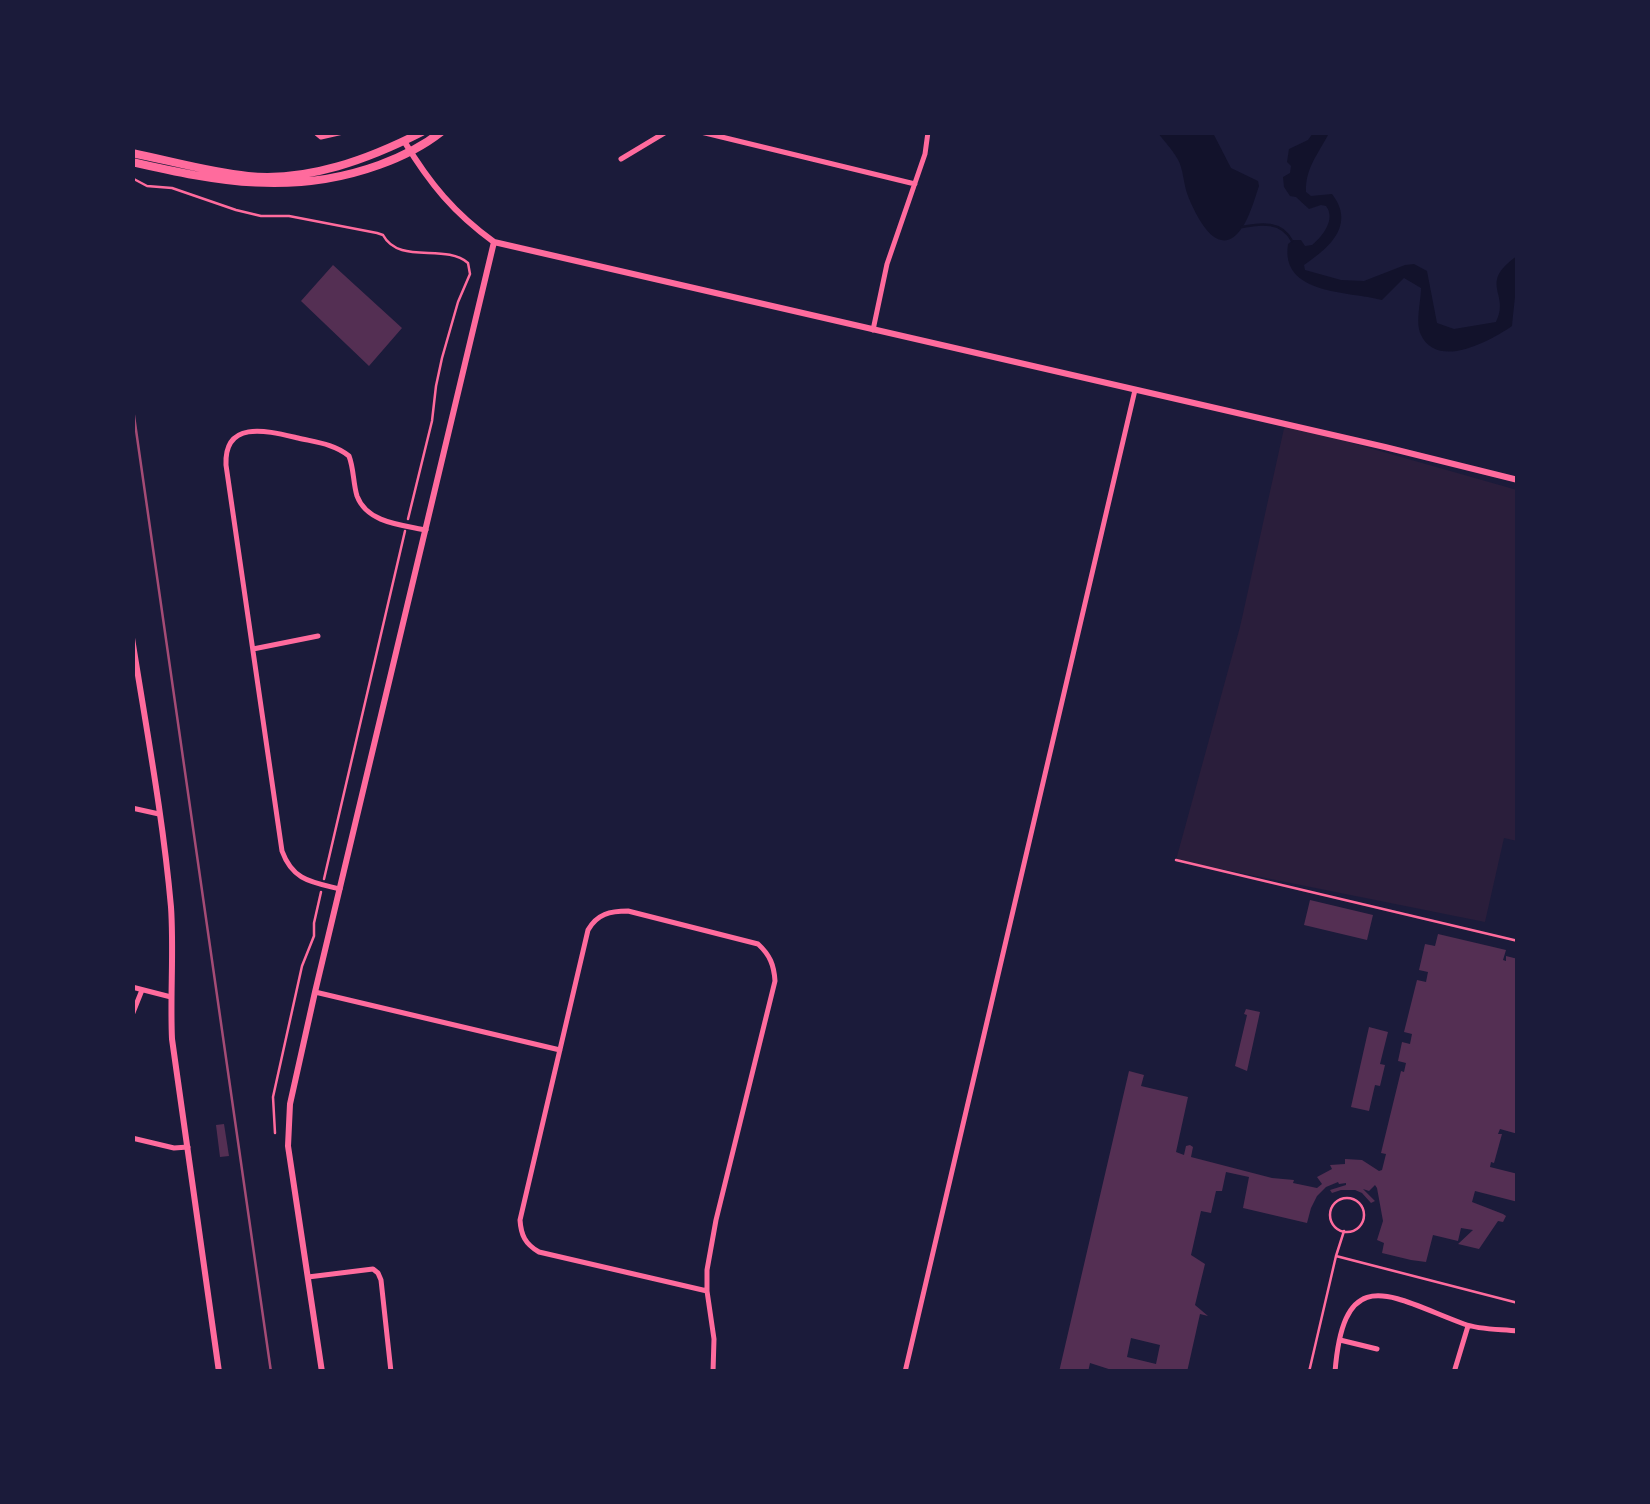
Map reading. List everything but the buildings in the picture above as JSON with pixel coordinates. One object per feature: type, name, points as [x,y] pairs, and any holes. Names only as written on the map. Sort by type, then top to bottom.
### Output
[{"type":"main road","points":[[132,162],[214,180],[251,180],[329,170],[422,132]]},
{"type":"main road","points":[[132,153],[270,185],[330,180],[362,171],[410,152],[441,132]]},
{"type":"street","points":[[315,132],[322,138],[343,132]]},
{"type":"street","points":[[622,159],[666,132]]},
{"type":"street","points":[[701,132],[914,184]]},
{"type":"street","points":[[872,330],[887,264],[928,132]]},
{"type":"street","points":[[404,142],[436,191],[466,222],[494,242],[1385,446],[1518,480]]},
{"type":"street","points":[[322,1372],[288,1146],[289,1119],[315,992],[494,242]]},
{"type":"street","points":[[904,1372],[1134,390]]},
{"type":"street","points":[[340,888],[296,874],[282,851],[226,465],[227,448],[236,437],[266,431],[334,446],[349,456],[357,494],[370,514],[426,530]]},
{"type":"street","points":[[253,649],[318,636]]},
{"type":"street","points":[[132,638],[170,905],[172,1038],[219,1372]]},
{"type":"street","points":[[132,808],[159,814]]},
{"type":"street","points":[[707,1290],[534,1249],[521,1231],[520,1220],[585,944],[594,920],[615,911],[758,944],[769,954],[774,976],[707,1270],[713,1372]]},
{"type":"street","points":[[132,988],[171,997]]},
{"type":"street","points":[[132,1015],[142,990]]},
{"type":"street","points":[[315,992],[560,1050]]},
{"type":"street","points":[[132,1138],[174,1148],[189,1147]]},
{"type":"street","points":[[308,1277],[373,1269],[378,1273],[391,1372]]},
{"type":"street","points":[[1335,1372],[1346,1322],[1355,1304],[1373,1294],[1422,1306],[1468,1326],[1518,1331]]},
{"type":"street","points":[[1455,1369],[1468,1326]]},
{"type":"street","points":[[1340,1340],[1377,1350]]},
{"type":"lane","points":[[1176,860],[1518,941]]},
{"type":"lane","points":[[1350,1199],[1360,1204],[1364,1215],[1356,1230],[1344,1231],[1332,1222],[1331,1212],[1336,1203],[1350,1199]]},
{"type":"lane","points":[[1309,1372],[1344,1231]]},
{"type":"lane","points":[[1336,1256],[1518,1303]]},
{"type":"path","points":[[132,178],[147,186],[172,188],[260,216],[289,216],[377,233],[394,247],[456,255],[468,263],[470,274],[442,358],[432,422],[408,516]]},
{"type":"path","points":[[275,1133],[273,1096],[302,966],[314,936],[314,917],[405,529]]},
{"type":"shaded area","points":[[1158,133],[1213,133],[1231,168],[1258,181],[1249,214],[1236,235],[1219,240],[1204,227],[1188,196],[1179,162]]},
{"type":"shaded area","points":[[1313,133],[1329,133],[1310,168],[1306,192],[1311,196],[1332,194],[1341,216],[1336,235],[1304,265],[1305,270],[1341,280],[1364,281],[1414,264],[1427,271],[1437,323],[1454,329],[1496,322],[1500,312],[1499,274],[1517,256],[1512,326],[1478,345],[1439,350],[1429,345],[1419,330],[1421,288],[1404,278],[1382,300],[1319,288],[1295,273],[1288,261],[1288,244],[1301,240],[1305,246],[1312,245],[1324,232],[1330,216],[1326,206],[1309,209],[1284,187],[1283,177],[1290,173],[1291,166],[1287,162],[1289,149],[1308,140]]},
{"type":"shaded area","points":[[1285,424],[1517,490],[1517,841],[1504,838],[1485,922],[1176,860],[1240,627]]},
{"type":"waterway","points":[[1242,227],[1277,227],[1292,241]]},
{"type":"railway","points":[[132,402],[271,1372]]}]
